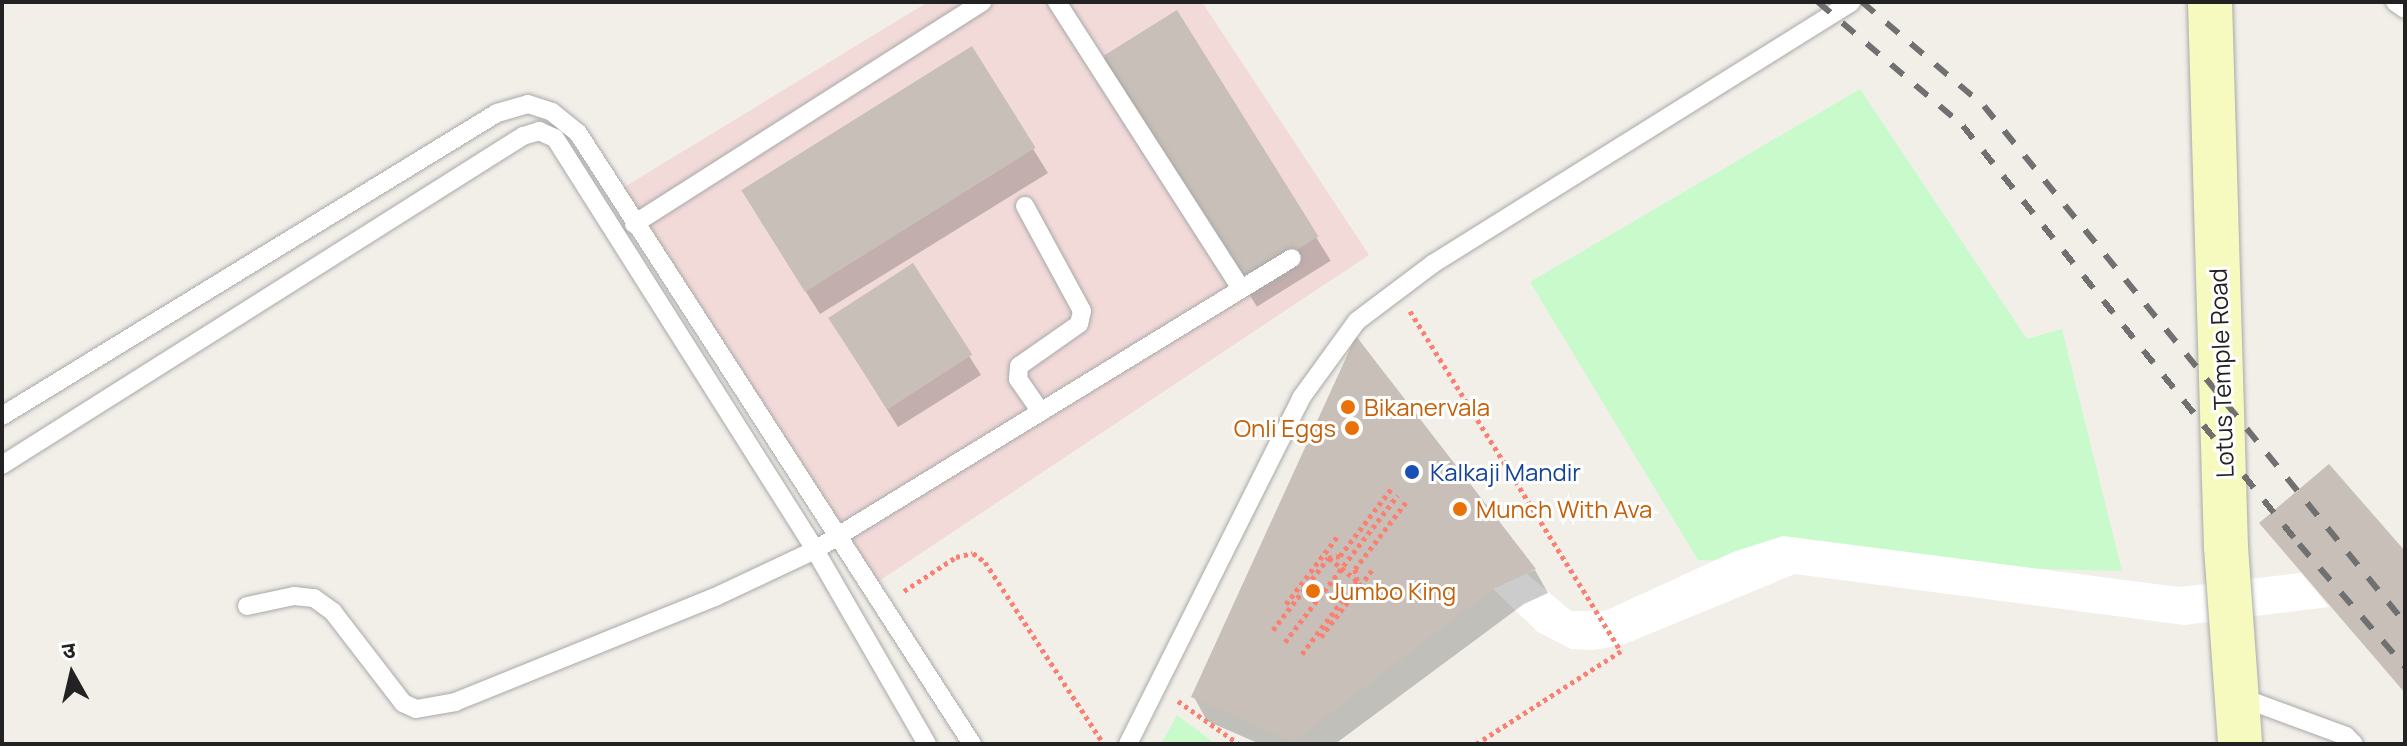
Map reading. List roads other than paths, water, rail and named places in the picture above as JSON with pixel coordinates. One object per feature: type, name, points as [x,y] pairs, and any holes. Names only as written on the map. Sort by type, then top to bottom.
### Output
[{"type":"street","name":"Lotus Temple Road","points":[[2210,2],[2226,547],[2240,697],[2240,744]]},
{"type":"lane","points":[[634,224],[982,2]]},
{"type":"lane","points":[[1057,2],[1241,289]]},
{"type":"lane","points":[[1128,744],[1155,684],[1301,398],[1339,341],[1397,289],[1851,2]]},
{"type":"lane","points":[[2395,2],[2405,9]]},
{"type":"lane","points":[[2,416],[497,113],[528,104],[552,112],[569,126],[972,744]]},
{"type":"lane","points":[[2,465],[523,136],[539,131],[555,138],[815,550],[927,744]]},
{"type":"lane","points":[[1025,206],[1082,311],[1079,324],[1019,366],[1018,379],[1041,412]]},
{"type":"lane","points":[[247,606],[314,598],[333,612],[403,703],[436,708],[715,597],[838,538],[1292,258]]},
{"type":"lane","points":[[2240,697],[2346,736],[2354,744]]},
{"type":"railway","points":[[1818,2],[1963,126],[2299,544],[2405,667]]},
{"type":"railway","points":[[1862,2],[1984,106],[2405,623]]},
{"type":"place","name":"Bikanervala","points":[[1348,407]]},
{"type":"place","name":"Onli Eggs","points":[[1352,428]]},
{"type":"place","name":"Kalkaji Mandir","points":[[1412,472]]},
{"type":"place","name":"Munch With Ava","points":[[1460,509]]},
{"type":"place","name":"Jumbo King","points":[[1313,591]]}]
